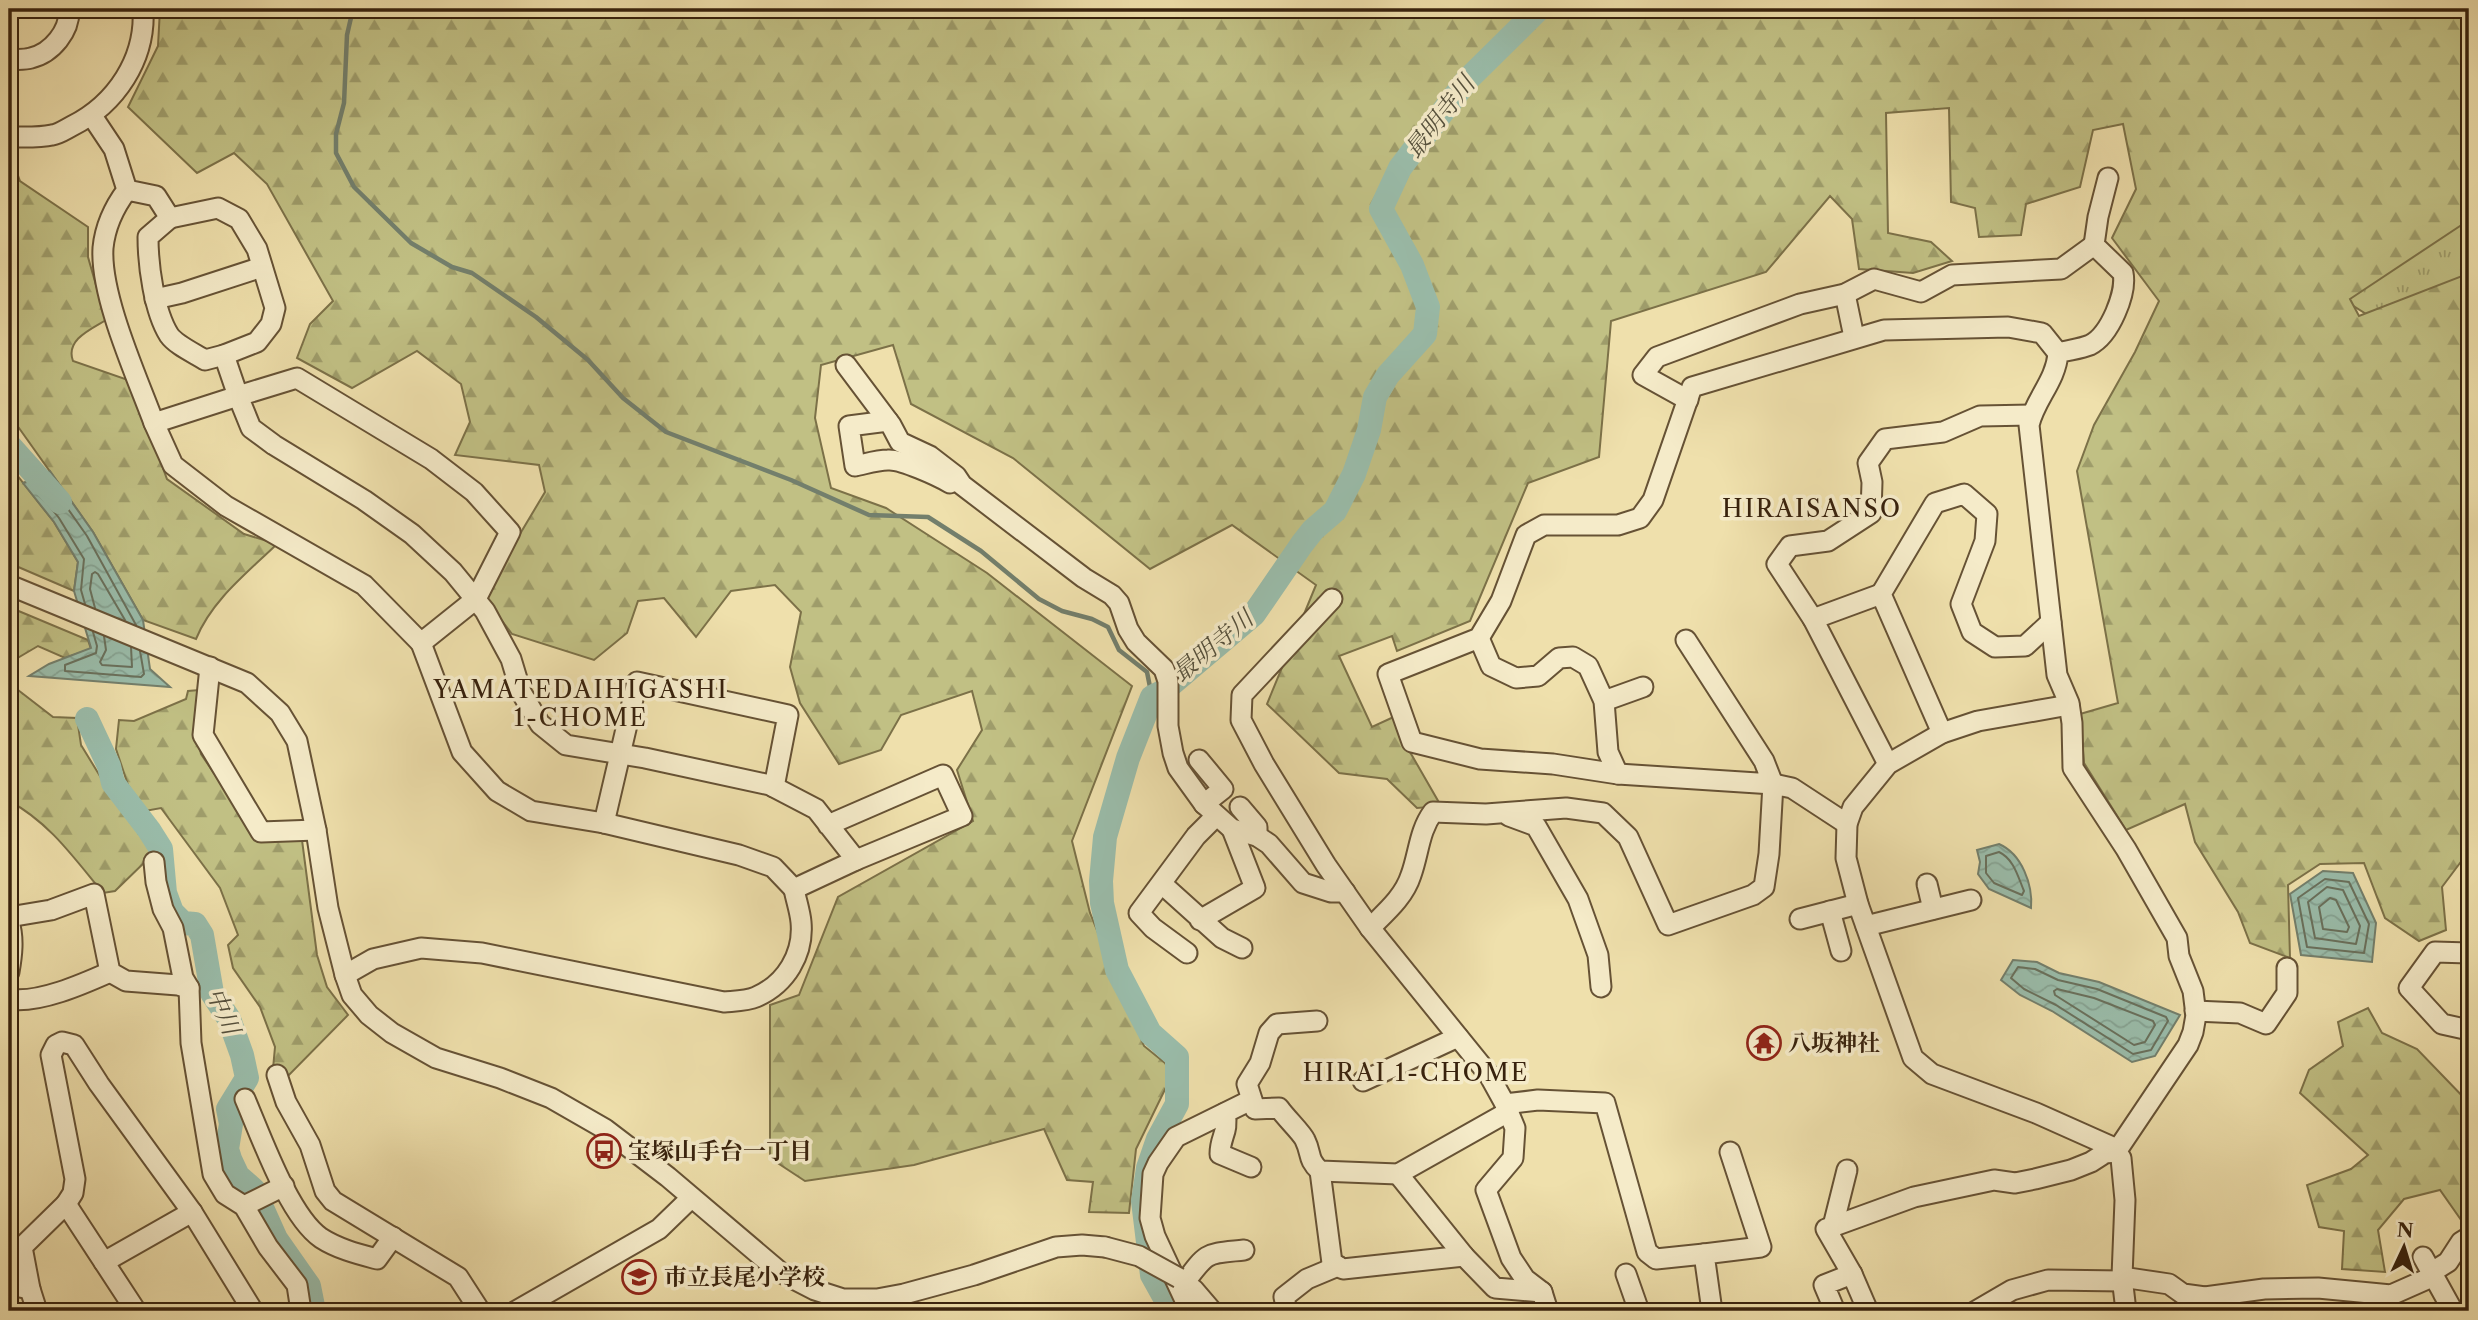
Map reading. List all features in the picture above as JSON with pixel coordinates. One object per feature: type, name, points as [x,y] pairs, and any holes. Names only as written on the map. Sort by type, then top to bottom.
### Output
[{"type":"street","points":[[9,60],[31,58],[50,50],[62,35],[69,9]]},
{"type":"street","points":[[9,137],[53,135],[92,117],[121,85],[137,58],[144,20],[143,9]]},
{"type":"street","points":[[92,117],[114,149],[127,190]]},
{"type":"street","points":[[1688,400],[1643,375],[1657,357],[1800,304],[1845,294],[1874,279],[1921,292],[1952,275],[2061,269],[2094,245],[2108,178]]},
{"type":"street","points":[[127,190],[156,196],[170,218]]},
{"type":"street","points":[[127,190],[115,206],[103,248],[108,295],[154,423],[173,465],[226,506],[364,585],[421,643],[463,752],[497,791],[531,811],[604,823],[738,855],[773,867],[794,889],[801,921],[800,945],[790,970],[776,986],[754,998],[724,1002],[482,953],[421,948],[373,959],[345,975]]},
{"type":"street","points":[[218,208],[239,219],[257,249],[262,267],[275,308],[271,324],[257,342],[205,360],[169,336],[155,299],[148,261],[148,237],[170,218],[218,208]]},
{"type":"street","points":[[2058,353],[2088,345],[2100,338],[2124,292],[2123,272],[2094,245]]},
{"type":"street","points":[[155,299],[262,267]]},
{"type":"street","points":[[1845,294],[1854,337]]},
{"type":"street","points":[[1847,824],[1793,788],[1618,774],[1553,764],[1480,759],[1412,742],[1388,674],[1479,638],[1501,601],[1526,535],[1544,525],[1618,525],[1640,518],[1653,500],[1692,387],[1884,330],[2008,327],[2042,333],[2058,353],[2057,365],[2052,380],[2031,415],[2029,425],[2057,675],[2073,723],[2073,768],[2126,849],[2177,938],[2179,956],[2193,991],[2195,1012],[2193,1032],[2188,1045],[2116,1152]]},
{"type":"street","points":[[224,355],[251,428],[412,534],[453,572],[485,611],[512,659],[521,692],[540,724],[566,745],[774,787],[816,808],[856,859]]},
{"type":"street","points":[[846,365],[888,421],[900,442],[930,456],[956,476],[962,485],[1084,578],[1112,595],[1119,603],[1132,636],[1164,669],[1168,681],[1168,726],[1173,753],[1178,768],[1210,810],[1232,829],[1257,836],[1269,844],[1303,883],[1331,892],[1345,892]]},
{"type":"street","points":[[154,423],[297,377],[431,459],[474,492],[510,532],[476,599],[421,643]]},
{"type":"street","points":[[1888,764],[1813,619],[1777,564],[1790,546],[1828,541],[1871,513],[1872,482],[1868,463],[1885,439],[1943,432],[1980,416],[2031,415]]},
{"type":"street","points":[[888,421],[849,426],[855,466],[889,459],[933,472],[949,483],[962,485]]},
{"type":"street","points":[[1813,619],[1881,594],[1935,502],[1964,494],[1987,514],[1985,541],[1961,604],[1972,632],[1994,647],[2025,646],[2051,622]]},
{"type":"street","points":[[9,585],[247,683],[279,713],[297,741],[316,830],[328,908],[345,975],[352,995],[369,1015],[392,1033],[436,1058],[500,1077],[551,1098],[605,1129],[668,1177],[780,1272],[815,1290],[843,1299],[877,1299],[974,1275],[1056,1247],[1105,1247],[1139,1256],[1182,1280],[1212,1311]]},
{"type":"street","points":[[1881,594],[1942,733]]},
{"type":"street","points":[[1332,599],[1242,695],[1241,720],[1264,764],[1370,928],[1489,1075],[1515,1128],[1513,1158],[1486,1190],[1511,1258],[1525,1279],[1542,1292],[1548,1311]]},
{"type":"street","points":[[1479,638],[1491,666],[1516,678],[1538,676],[1559,658],[1573,657],[1588,666],[1604,701],[1608,752],[1618,774]]},
{"type":"street","points":[[1370,928],[1399,898],[1411,877],[1419,841],[1433,812],[1501,813],[1566,808],[1603,813],[1628,837],[1668,925],[1753,895],[1764,887],[1773,785],[1764,761],[1686,640]]},
{"type":"street","points":[[210,667],[202,735],[261,832],[316,830]]},
{"type":"street","points":[[604,823],[637,682],[788,715],[774,787]]},
{"type":"street","points":[[1604,701],[1643,687]]},
{"type":"street","points":[[2069,705],[2005,716],[1942,733],[1888,764],[1853,807],[1847,824],[1846,858],[1858,904],[1913,1058],[1924,1068],[1949,1082],[2036,1113],[2110,1146],[2121,1158],[2125,1200],[2122,1279],[2126,1311]]},
{"type":"street","points":[[1187,953],[1153,928],[1139,913],[1196,836],[1223,789],[1199,760]]},
{"type":"street","points":[[794,889],[856,859],[962,816],[943,775],[828,825]]},
{"type":"street","points":[[1240,807],[1256,827],[1257,836]]},
{"type":"street","points":[[1501,813],[1536,826],[1545,841],[1578,899],[1585,917],[1598,955],[1601,987]]},
{"type":"street","points":[[1200,920],[1255,888],[1232,829]]},
{"type":"street","points":[[154,862],[163,909],[173,928],[184,978],[189,988],[191,1043],[209,1161],[225,1194],[244,1206],[268,1247],[297,1286],[301,1311]]},
{"type":"street","points":[[1162,884],[1200,920],[1242,948]]},
{"type":"street","points":[[1927,884],[1933,909]]},
{"type":"street","points":[[9,972],[12,931],[9,919],[51,910],[94,894],[110,972],[126,981],[189,988]]},
{"type":"street","points":[[1866,926],[1971,900]]},
{"type":"street","points":[[1800,919],[1858,904]]},
{"type":"street","points":[[1830,911],[1841,951]]},
{"type":"street","points":[[2469,953],[2435,952],[2409,988],[2442,1024],[2469,1030]]},
{"type":"street","points":[[2195,1012],[2240,1013],[2266,1024],[2287,993],[2287,968]]},
{"type":"street","points":[[9,999],[18,1001],[38,998],[110,972]]},
{"type":"street","points":[[1317,1021],[1277,1024],[1269,1033],[1260,1063],[1247,1084],[1255,1109],[1279,1108],[1290,1124],[1305,1138],[1311,1163],[1320,1171],[1398,1174],[1506,1108],[1538,1100],[1605,1103],[1647,1252],[1656,1259],[1761,1247],[1730,1152]]},
{"type":"street","points":[[1363,1081],[1458,1037]]},
{"type":"street","points":[[37,1311],[22,1247],[66,1203],[73,1193],[75,1179],[51,1055],[56,1045],[62,1042],[74,1045],[192,1212],[253,1311]]},
{"type":"street","points":[[277,1075],[286,1102],[310,1145],[325,1191],[332,1201],[458,1277],[480,1311]]},
{"type":"street","points":[[245,1099],[284,1186],[312,1230],[343,1259],[377,1259],[393,1237]]},
{"type":"street","points":[[1190,1311],[1155,1236],[1150,1218],[1153,1174],[1176,1137],[1251,1100]]},
{"type":"street","points":[[1225,1113],[1228,1128],[1220,1146],[1221,1163],[1251,1167]]},
{"type":"street","points":[[1868,1311],[1852,1275],[1826,1229],[1914,1197],[1994,1180],[2015,1183],[2035,1179],[2071,1170],[2105,1153],[2116,1152]]},
{"type":"street","points":[[1833,1226],[1847,1170]]},
{"type":"street","points":[[1320,1171],[1332,1263],[1343,1269],[1464,1256]]},
{"type":"street","points":[[1398,1174],[1464,1256],[1494,1288],[1542,1292]]},
{"type":"street","points":[[244,1206],[284,1186]]},
{"type":"street","points":[[516,1311],[659,1229],[691,1198]]},
{"type":"street","points":[[312,1230],[332,1201]]},
{"type":"street","points":[[66,1203],[136,1311]]},
{"type":"street","points":[[104,1262],[192,1212]]},
{"type":"street","points":[[1976,1311],[2012,1290],[2048,1280],[2122,1279],[2169,1284],[2203,1304],[2264,1289],[2318,1288],[2391,1303],[2430,1268],[2448,1262],[2461,1242],[2469,1237]]},
{"type":"street","points":[[1182,1280],[1204,1257],[1214,1253],[1244,1250]]},
{"type":"street","points":[[1704,1254],[1712,1311]]},
{"type":"street","points":[[1287,1311],[1284,1297],[1307,1279],[1338,1266]]},
{"type":"street","points":[[2430,1268],[2453,1311]]},
{"type":"street","points":[[1626,1274],[1639,1311]]},
{"type":"street","points":[[1835,1311],[1824,1285],[1852,1275]]},
{"type":"street","points":[[9,1285],[30,1289]]},
{"type":"green space","points":[[160,9],[2469,9],[2469,220],[2350,299],[2359,316],[2462,276],[2469,303],[2469,851],[2442,887],[2446,930],[2419,941],[2385,918],[2364,863],[2320,864],[2288,885],[2290,958],[2250,943],[2238,912],[2195,842],[2185,804],[2126,830],[2084,763],[2080,714],[2118,703],[2077,471],[2094,425],[2135,352],[2159,301],[2112,238],[2136,189],[2123,124],[2093,130],[2080,187],[2026,204],[2021,235],[1979,237],[1975,208],[1951,202],[1949,108],[1886,113],[1888,233],[1931,242],[1952,261],[1913,273],[1859,269],[1852,219],[1830,196],[1766,272],[1611,321],[1599,457],[1528,483],[1470,621],[1397,651],[1392,636],[1339,656],[1372,727],[1398,715],[1410,752],[1441,806],[1417,808],[1387,779],[1339,773],[1267,704],[1316,585],[1232,525],[1150,569],[1013,458],[911,404],[893,345],[821,365],[815,418],[831,488],[886,508],[987,573],[1132,686],[1072,841],[1090,913],[1144,1046],[1165,1063],[1172,1075],[1136,1149],[1129,1213],[1089,1212],[1093,1182],[1067,1180],[1044,1129],[914,1165],[805,1181],[770,1158],[770,1005],[799,995],[838,897],[973,821],[957,770],[982,730],[972,691],[901,715],[881,750],[839,764],[800,703],[790,667],[801,612],[775,585],[731,591],[696,637],[664,598],[638,601],[627,633],[594,660],[512,634],[483,596],[545,492],[539,465],[455,455],[470,422],[461,384],[417,351],[352,388],[297,358],[310,324],[333,301],[267,184],[234,153],[197,173],[128,107],[158,46]]},
{"type":"green space","points":[[9,151],[20,181],[88,227],[88,257],[106,320],[76,341],[73,361],[131,381],[167,479],[244,534],[277,544],[221,599],[196,639],[143,620],[93,532],[9,414]]},
{"type":"green space","points":[[2469,217],[2469,379],[2333,293]]},
{"type":"green space","points":[[9,465],[54,522],[78,562],[74,591],[9,563]]},
{"type":"green space","points":[[9,607],[88,640],[91,649],[65,658],[38,646],[9,663]]},
{"type":"green space","points":[[9,683],[53,717],[77,718],[81,745],[114,799],[152,845],[149,858],[115,891],[103,893],[49,830],[9,801]]},
{"type":"green space","points":[[199,690],[196,729],[201,754],[259,840],[302,840],[317,955],[327,987],[348,1015],[286,1078],[273,1069],[275,1047],[260,1007],[233,968],[228,945],[238,935],[220,888],[161,808],[145,811],[128,785],[116,749],[119,720],[134,721],[186,699],[188,691]]},
{"type":"green space","points":[[2368,1008],[2382,1033],[2417,1049],[2469,1103],[2469,1119],[2462,1128],[2469,1143],[2469,1224],[2466,1227],[2440,1190],[2404,1199],[2378,1230],[2385,1272],[2342,1269],[2344,1231],[2319,1227],[2307,1185],[2351,1169],[2368,1155],[2300,1093],[2309,1070],[2343,1046],[2338,1022]]},
{"type":"water","points":[[50,471],[93,532],[143,620],[150,669],[170,687],[29,676],[49,664],[91,648],[74,591],[78,562],[54,522],[23,483]]},
{"type":"water","points":[[1999,844],[2014,855],[2024,871],[2030,890],[2031,908],[1989,889],[1978,874],[1980,862],[1977,850]]},
{"type":"water","points":[[2323,871],[2353,873],[2376,923],[2372,962],[2301,955],[2290,894]]},
{"type":"water","points":[[2013,960],[2037,962],[2059,973],[2099,982],[2180,1015],[2155,1056],[2132,1062],[2052,1011],[2020,995],[2001,980]]},
{"type":"waterway","points":[[353,9],[347,35],[344,103],[336,134],[336,153],[354,187],[411,243],[452,267],[472,273],[536,317],[588,360],[623,398],[666,432],[791,480],[869,515],[928,517],[981,551],[1039,599],[1062,611],[1092,619],[1108,627],[1119,650],[1147,672],[1152,697]]},
{"type":"waterway","name":"最明寺川","points":[[1172,1311],[1152,1275],[1143,1201],[1148,1168],[1158,1139],[1177,1104],[1177,1057],[1150,1033],[1117,970],[1102,903],[1105,837],[1128,758],[1152,697],[1162,692],[1254,614],[1313,530],[1335,511],[1354,474],[1369,430],[1375,397],[1388,375],[1425,334],[1428,307],[1412,265],[1381,209],[1400,168],[1467,80],[1539,9]]},
{"type":"waterway","name":"中川","points":[[9,445],[60,502]]},
{"type":"waterway","name":"中川","points":[[87,719],[109,766],[113,783],[161,849],[165,893],[172,912],[183,923],[195,924],[202,935],[212,993],[229,1019],[247,1078],[228,1109],[231,1124],[227,1149],[238,1176],[254,1190],[276,1239],[309,1286],[314,1311]]},
{"type":"place","name":"八坂神社","points":[[1764,1043]]},
{"type":"place","name":"宝塚山手台一丁目","points":[[604,1151]]},
{"type":"place","name":"市立長尾小学校","points":[[639,1277]]},
{"type":"district","name":"HIRAISANSO","points":[[1812,509]]},
{"type":"district","name":"YAMATEDAIHIGASHI 1-CHOME","points":[[581,704]]},
{"type":"district","name":"HIRAI 1-CHOME","points":[[1416,1073]]}]
